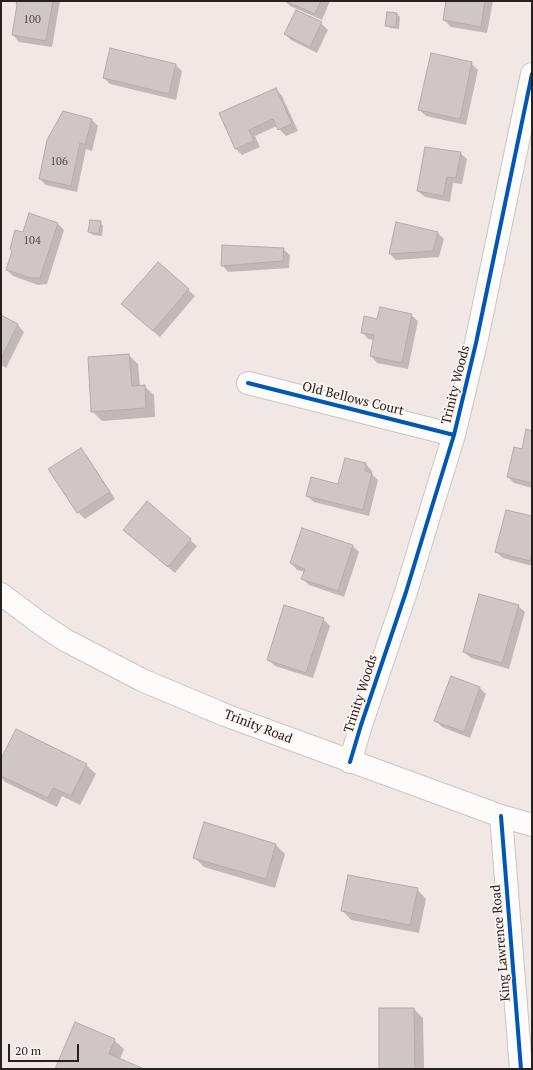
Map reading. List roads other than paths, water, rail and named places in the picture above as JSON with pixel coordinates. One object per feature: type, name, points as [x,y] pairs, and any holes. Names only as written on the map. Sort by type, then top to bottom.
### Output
[{"type":"street","name":"Trinity Woods","points":[[350,762],[454,435],[476,343],[532,74]]},
{"type":"street","name":"Old Bellows Court","points":[[248,383],[454,435]]},
{"type":"street","name":"Trinity Road","points":[[1,594],[65,640],[142,680],[225,716],[501,816],[532,825]]},
{"type":"street","name":"King Lawrence Road","points":[[501,816],[521,1069]]}]
